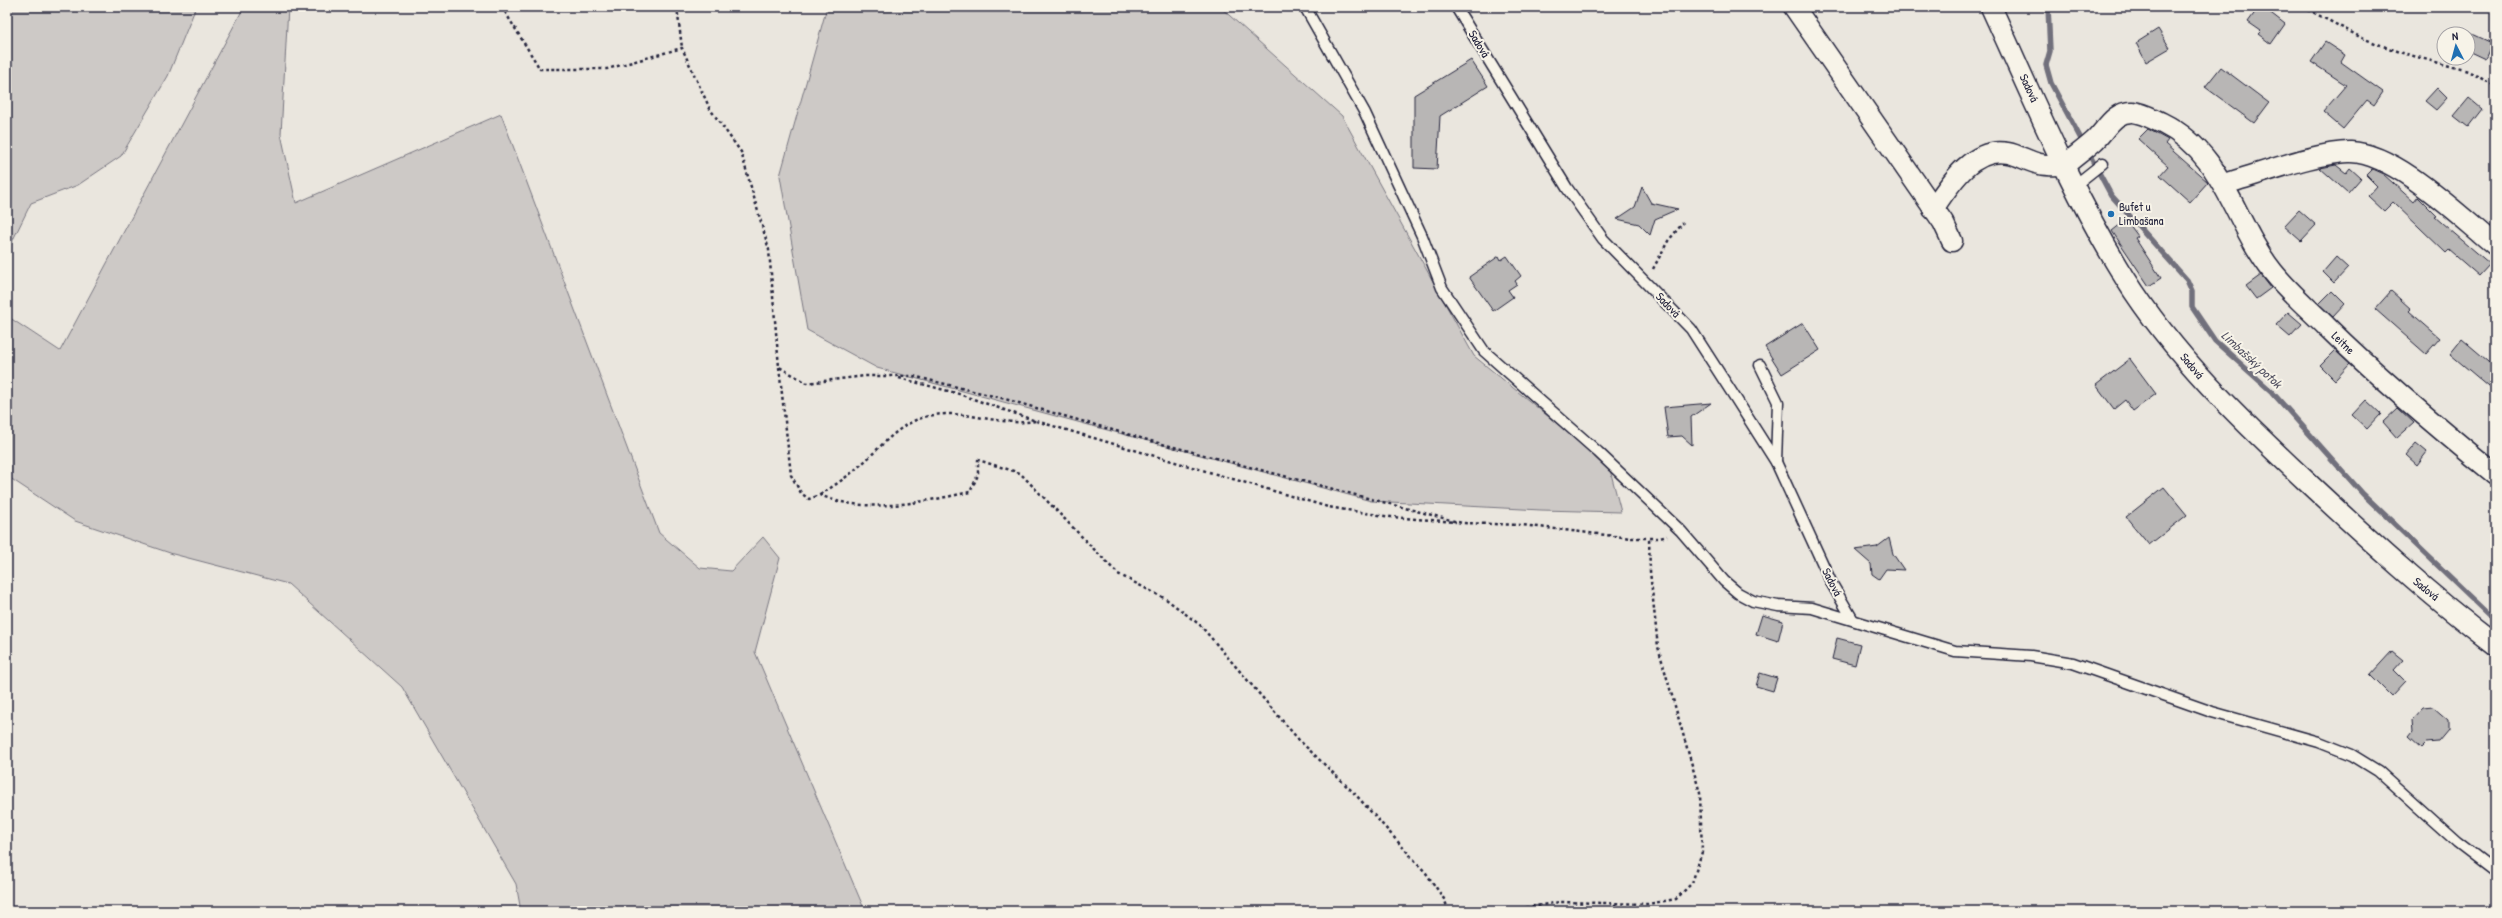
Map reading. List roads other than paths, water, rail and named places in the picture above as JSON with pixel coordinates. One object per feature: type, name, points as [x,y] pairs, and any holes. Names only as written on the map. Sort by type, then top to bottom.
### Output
[{"type":"street","points":[[1794,7],[1933,209],[1952,241]]},
{"type":"street","name":"Sadová","points":[[1991,7],[2074,186],[2126,279],[2197,372],[2232,410],[2388,557],[2495,646]]},
{"type":"street","name":"Leitne","points":[[2065,165],[2120,114],[2133,112],[2144,115],[2174,129],[2205,156],[2224,184],[2258,250],[2273,272],[2289,290],[2371,370],[2495,474]]},
{"type":"street","points":[[2224,184],[2320,157],[2350,152],[2362,153],[2392,165],[2495,245]]},
{"type":"street","points":[[1933,209],[1954,178],[1970,164],[1989,154],[2007,153],[2040,164],[2065,165]]},
{"type":"lane","points":[[1305,7],[1364,113],[1422,236],[1442,288],[1484,351],[1598,452],[1681,531],[1724,581],[1753,601],[1778,606],[1812,608],[1955,651],[2031,656],[2073,663],[2212,712],[2319,742],[2352,755],[2378,772],[2457,842],[2495,871]]},
{"type":"lane","name":"Sadová","points":[[1456,7],[1567,188],[1603,239],[1691,329],[1776,462],[1832,584],[1854,620]]},
{"type":"lane","points":[[2074,186],[2097,167]]},
{"type":"lane","points":[[1760,365],[1778,402],[1776,462]]},
{"type":"waterway","name":"Limbašský potok","points":[[2048,7],[2050,51],[2046,65],[2051,83],[2111,195],[2187,280],[2192,291],[2192,307],[2215,341],[2271,391],[2363,494],[2495,620]]},
{"type":"place","name":"Bufet u Limbašana","points":[[2111,214]]}]
